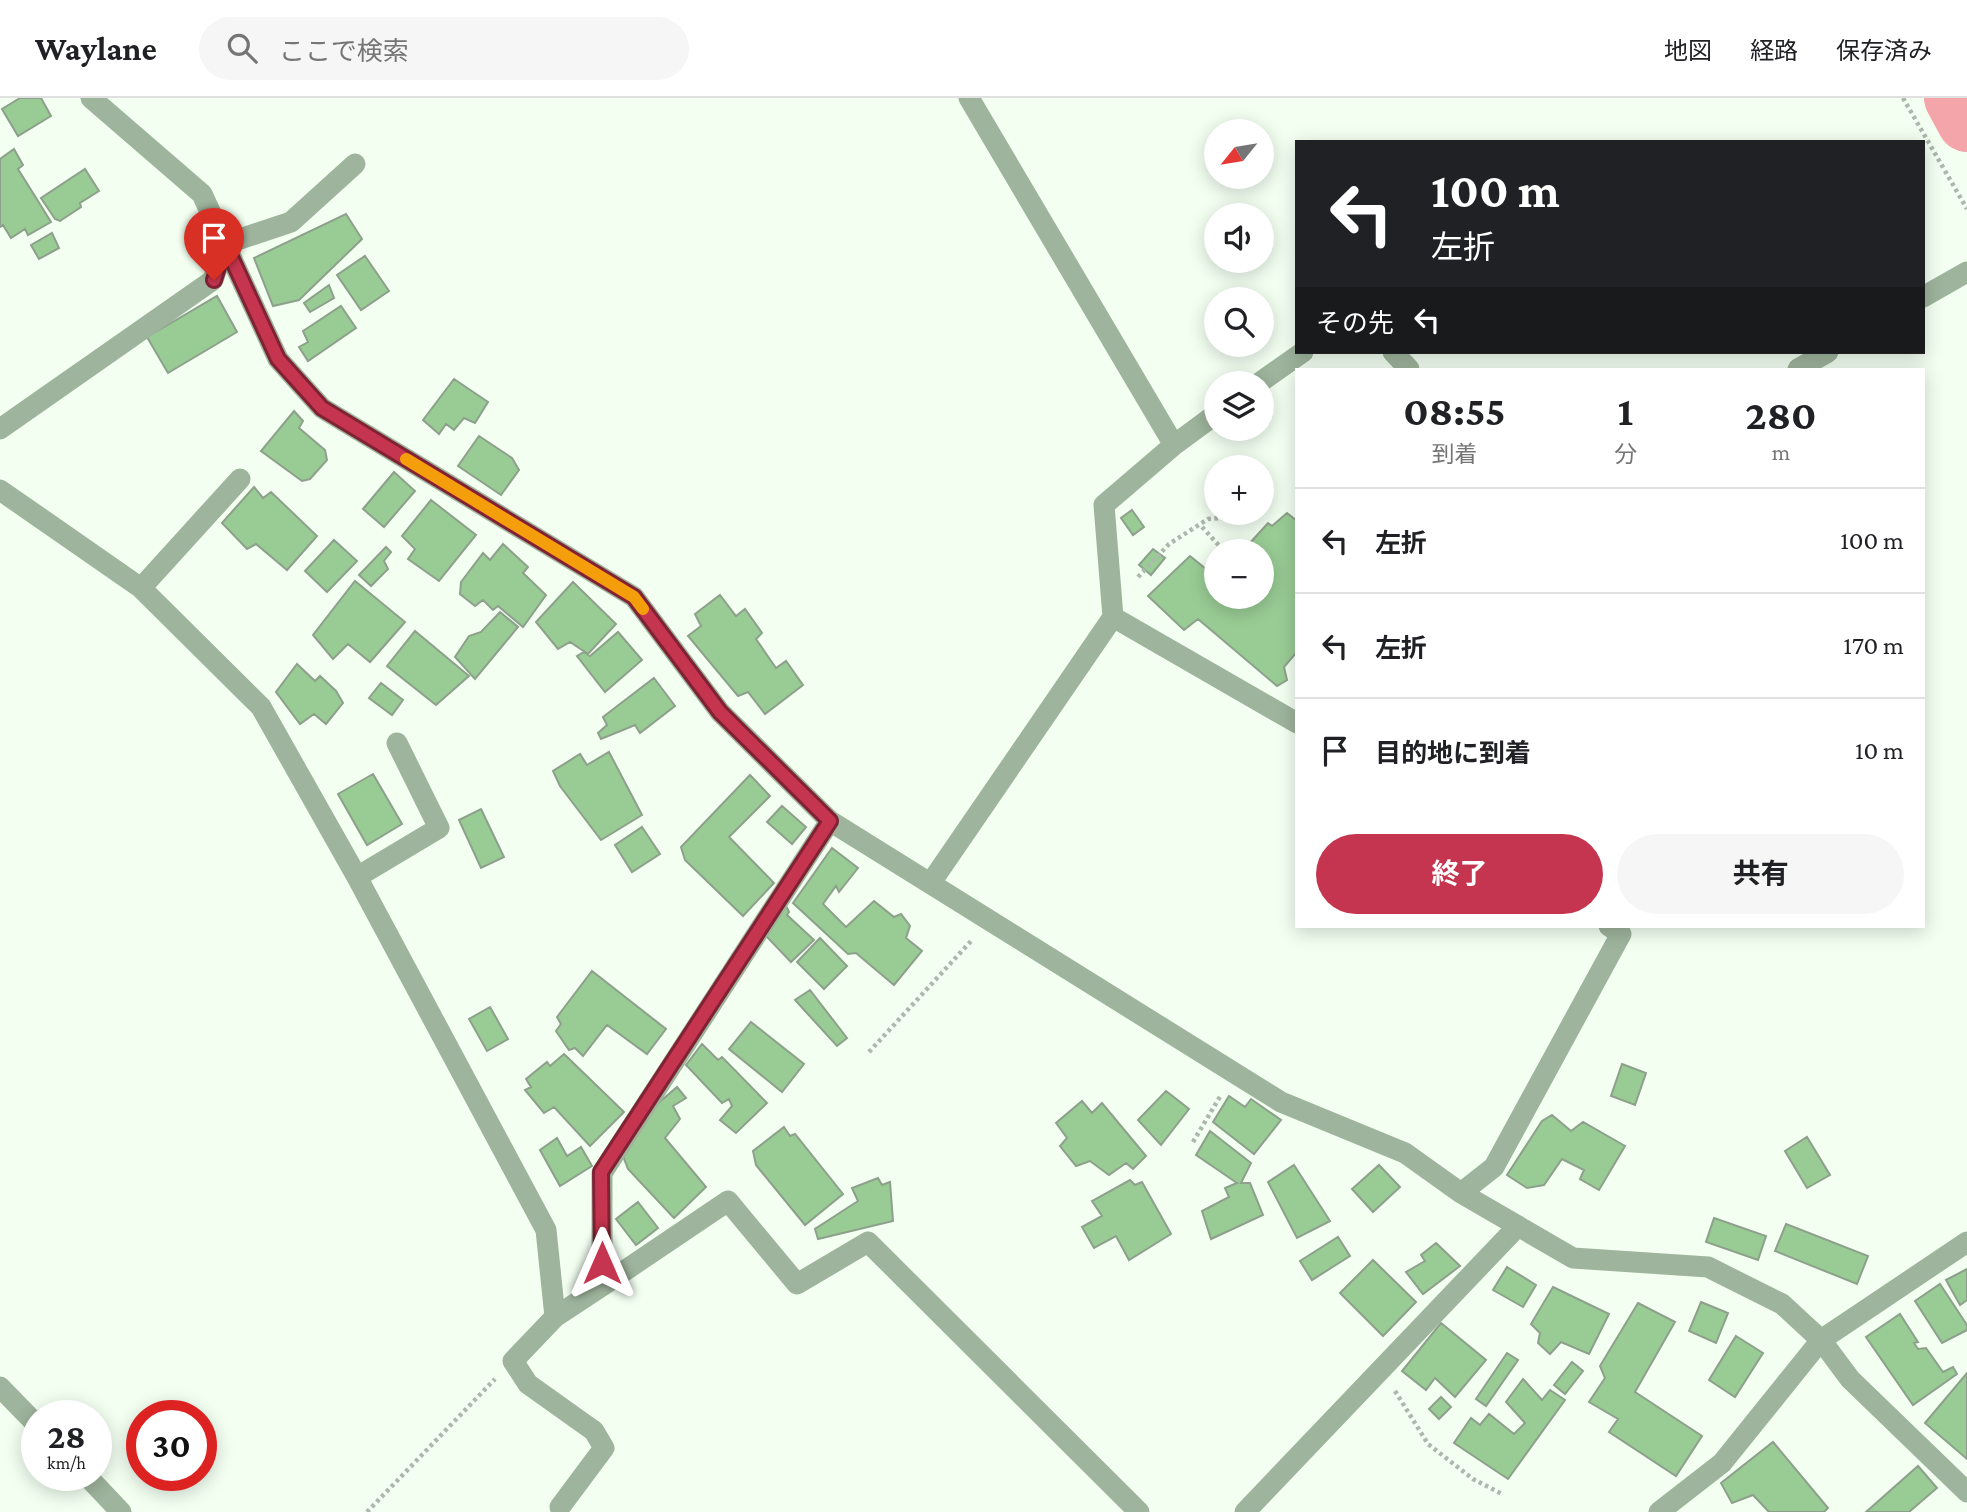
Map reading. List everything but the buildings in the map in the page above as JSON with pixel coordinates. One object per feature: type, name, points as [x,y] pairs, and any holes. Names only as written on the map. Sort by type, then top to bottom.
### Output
[{"type":"street","points":[[91,98],[202,194],[278,359],[322,408],[634,597],[720,712],[830,821],[932,881],[1281,1102],[1405,1153],[1461,1193],[1573,1258],[1707,1267],[1782,1304],[1821,1340],[1850,1379],[1967,1492]]},
{"type":"street","points":[[969,98],[1174,445]]},
{"type":"street","points":[[225,244],[291,222],[355,164]]},
{"type":"street","points":[[0,429],[214,280],[225,244]]},
{"type":"street","points":[[1925,296],[1967,272]]},
{"type":"street","points":[[1274,372],[1300,354]]},
{"type":"street","points":[[1396,354],[1408,368]]},
{"type":"street","points":[[1800,368],[1824,354]]},
{"type":"street","points":[[932,881],[1113,617],[1104,505],[1174,445],[1204,424]]},
{"type":"street","points":[[141,588],[240,479]]},
{"type":"street","points":[[0,490],[141,588],[261,707],[357,877],[546,1230],[555,1317]]},
{"type":"street","points":[[1113,617],[1295,722]]},
{"type":"street","points":[[357,877],[439,828],[397,743]]},
{"type":"street","points":[[602,1286],[601,1172],[830,821]]},
{"type":"street","points":[[1461,1193],[1494,1167],[1621,934],[1612,928]]},
{"type":"street","points":[[560,1507],[604,1448],[594,1431],[528,1384],[513,1361],[555,1317],[727,1201],[797,1284],[868,1242],[1139,1512]]},
{"type":"street","points":[[1245,1512],[1518,1226]]},
{"type":"street","points":[[1659,1512],[1722,1463],[1821,1340],[1967,1242]]},
{"type":"street","points":[[0,1387],[21,1409]]},
{"type":"street","points":[[101,1491],[121,1512]]},
{"type":"path","points":[[1903,98],[1967,209]]},
{"type":"path","points":[[1113,617],[1141,573],[1169,544],[1204,522]]},
{"type":"path","points":[[1202,527],[1213,539]]},
{"type":"path","points":[[869,1052],[992,919]]},
{"type":"path","points":[[1192,1142],[1234,1073]]},
{"type":"path","points":[[367,1512],[513,1361]]},
{"type":"path","points":[[1379,1371],[1401,1399],[1429,1444],[1473,1479],[1502,1494]]},
{"type":"waterway","points":[[1954,98],[1967,122]]},
{"type":"slow traffic","points":[[406,459],[634,597],[643,609]]},
{"type":"route","points":[[214,280],[225,244],[278,359],[322,408],[634,597],[720,712],[830,821],[601,1172],[602,1263]]}]
